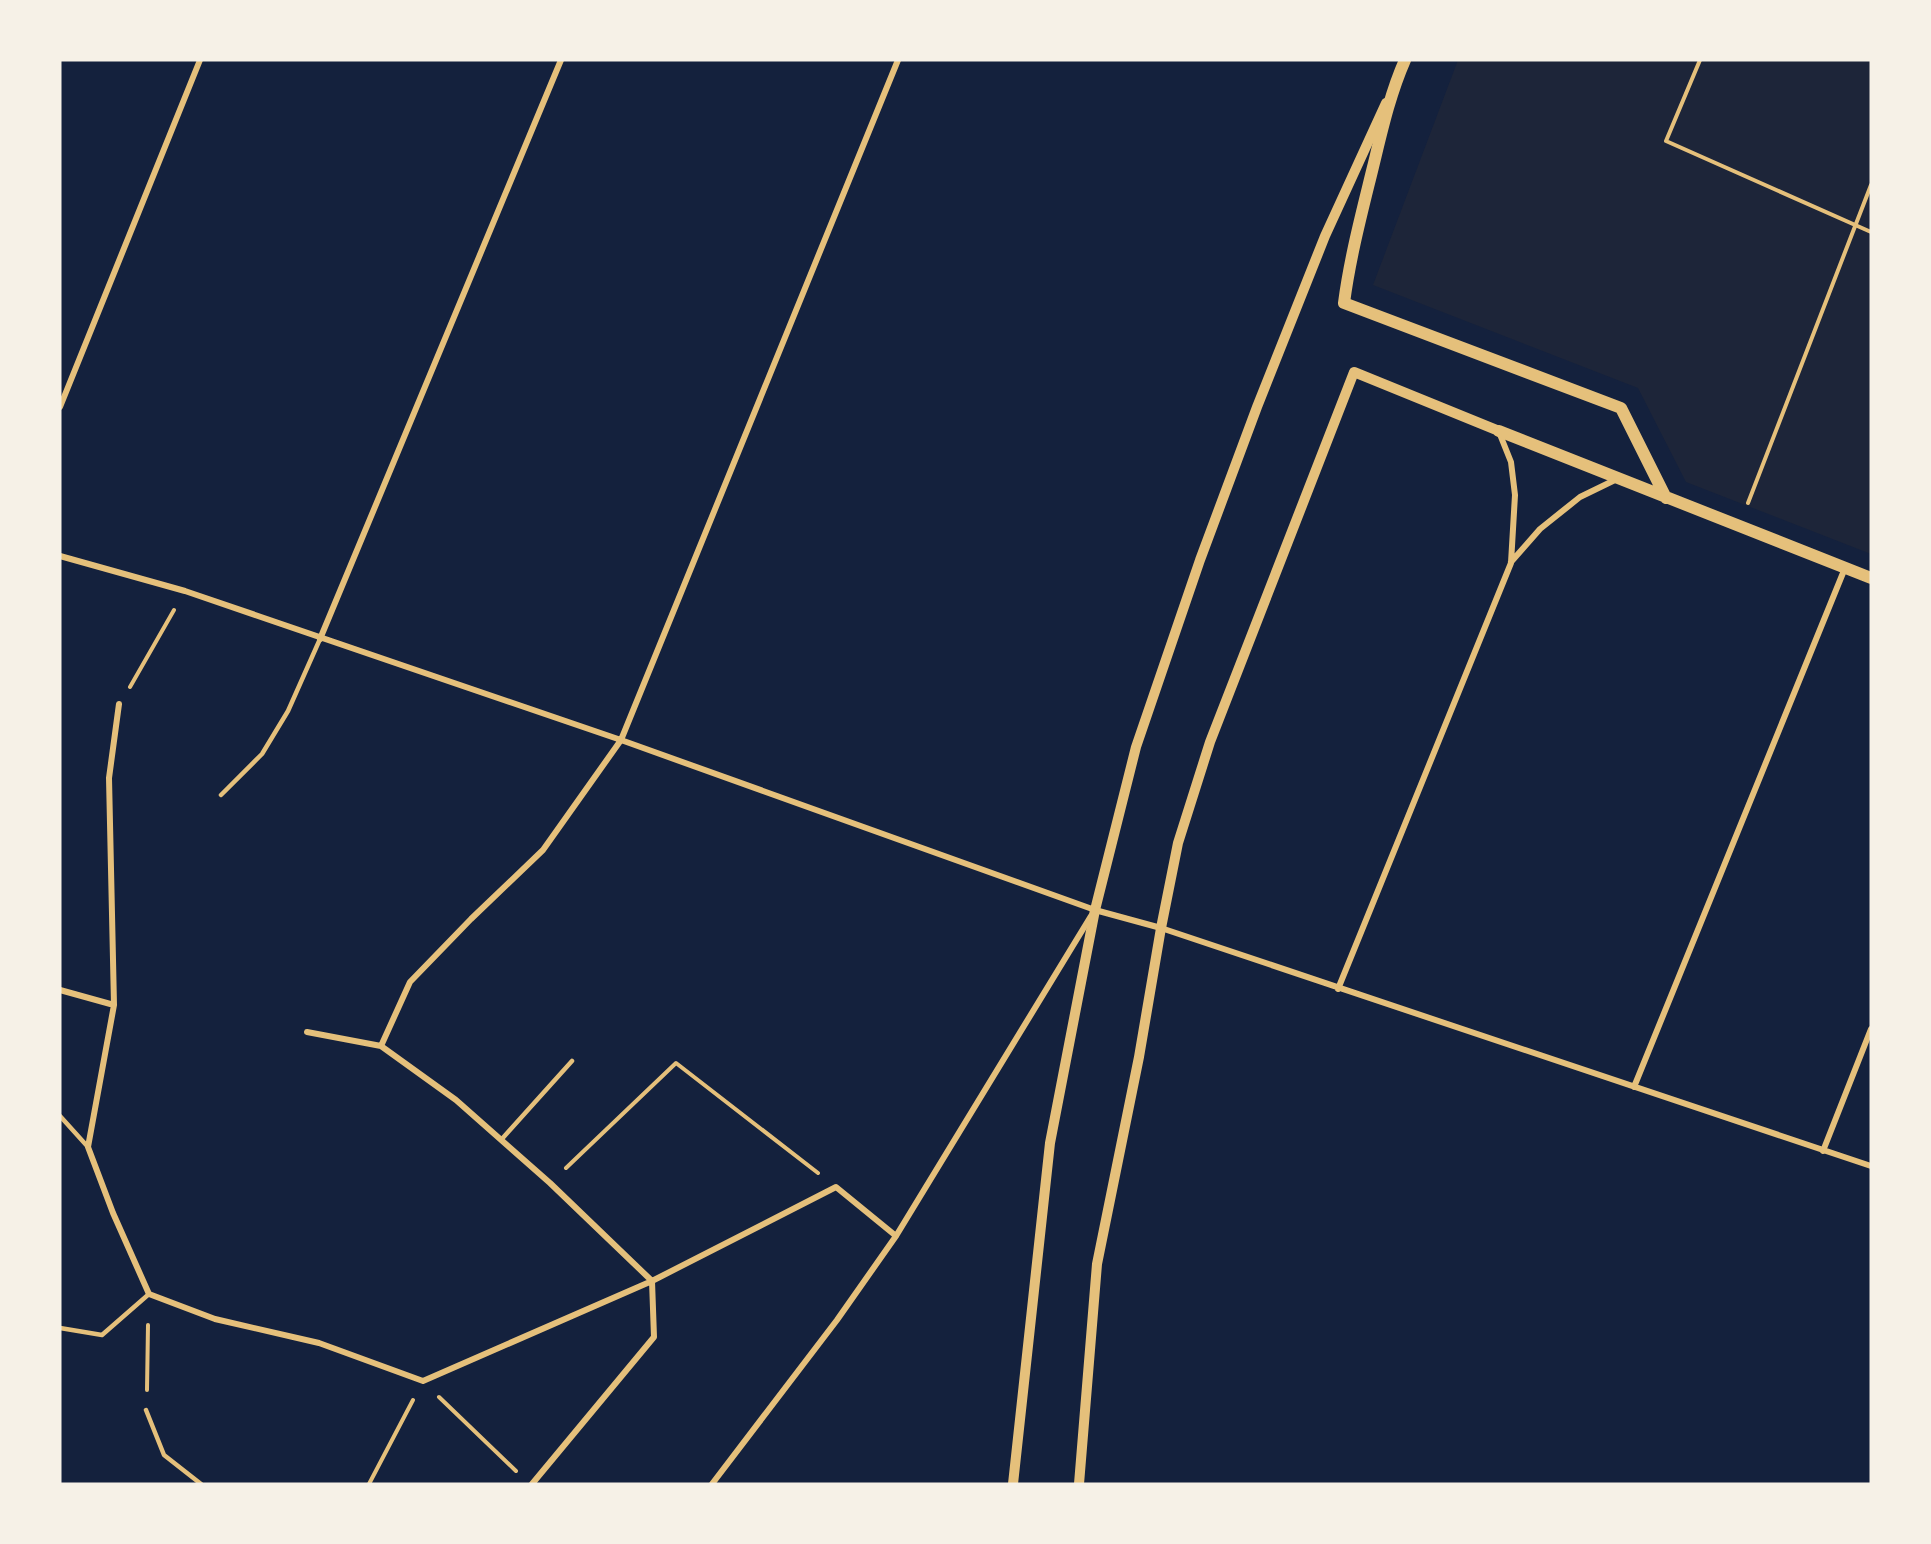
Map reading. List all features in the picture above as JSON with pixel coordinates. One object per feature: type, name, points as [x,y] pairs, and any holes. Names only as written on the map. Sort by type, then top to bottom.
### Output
[{"type":"main road","points":[[1405,60],[1393,87],[1358,229],[1344,303],[1621,408],[1666,498]]},
{"type":"main road","points":[[1499,431],[1871,578]]},
{"type":"street","points":[[60,407],[200,60]]},
{"type":"street","points":[[320,639],[561,60]]},
{"type":"street","points":[[381,1046],[410,982],[543,850],[621,740],[898,60]]},
{"type":"street","points":[[1014,1484],[1050,1143],[1095,910],[1136,747],[1200,560],[1325,236],[1393,87]]},
{"type":"street","points":[[1079,1484],[1097,1264],[1139,1057],[1178,843],[1210,742],[1354,372],[1499,431],[1511,462],[1515,495],[1511,563]]},
{"type":"street","points":[[1338,989],[1511,563],[1540,529],[1580,496],[1617,479]]},
{"type":"street","points":[[60,555],[185,591],[621,740],[1095,910],[1161,928],[1871,1167]]},
{"type":"street","points":[[1634,1087],[1845,568]]},
{"type":"street","points":[[119,705],[109,778],[114,1005],[87,1147],[148,1294],[215,1319],[319,1343],[423,1381],[652,1281],[836,1187],[896,1236]]},
{"type":"street","points":[[712,1484],[837,1320],[896,1236],[1095,910]]},
{"type":"street","points":[[60,990],[114,1005]]},
{"type":"street","points":[[1824,1151],[1871,1029]]},
{"type":"street","points":[[307,1032],[381,1046],[456,1100],[550,1183],[652,1281],[654,1337],[532,1484]]},
{"type":"lane","points":[[221,795],[262,754],[288,711],[320,639]]},
{"type":"lane","points":[[501,1140],[572,1061]]},
{"type":"lane","points":[[60,1116],[87,1147]]},
{"type":"lane","points":[[60,1328],[102,1335],[148,1294]]},
{"type":"lane","points":[[146,1410],[164,1455],[201,1484]]},
{"type":"path","points":[[1700,60],[1666,141],[1871,232]]},
{"type":"path","points":[[1739,526],[1871,185]]},
{"type":"path","points":[[119,705],[185,591]]},
{"type":"path","points":[[550,1183],[676,1063],[836,1187]]},
{"type":"path","points":[[146,1410],[148,1294]]},
{"type":"path","points":[[369,1484],[423,1381],[521,1476]]},
{"type":"shaded area","points":[[1458,60],[1871,60],[1871,554],[1686,482],[1638,388],[1373,285]]}]
